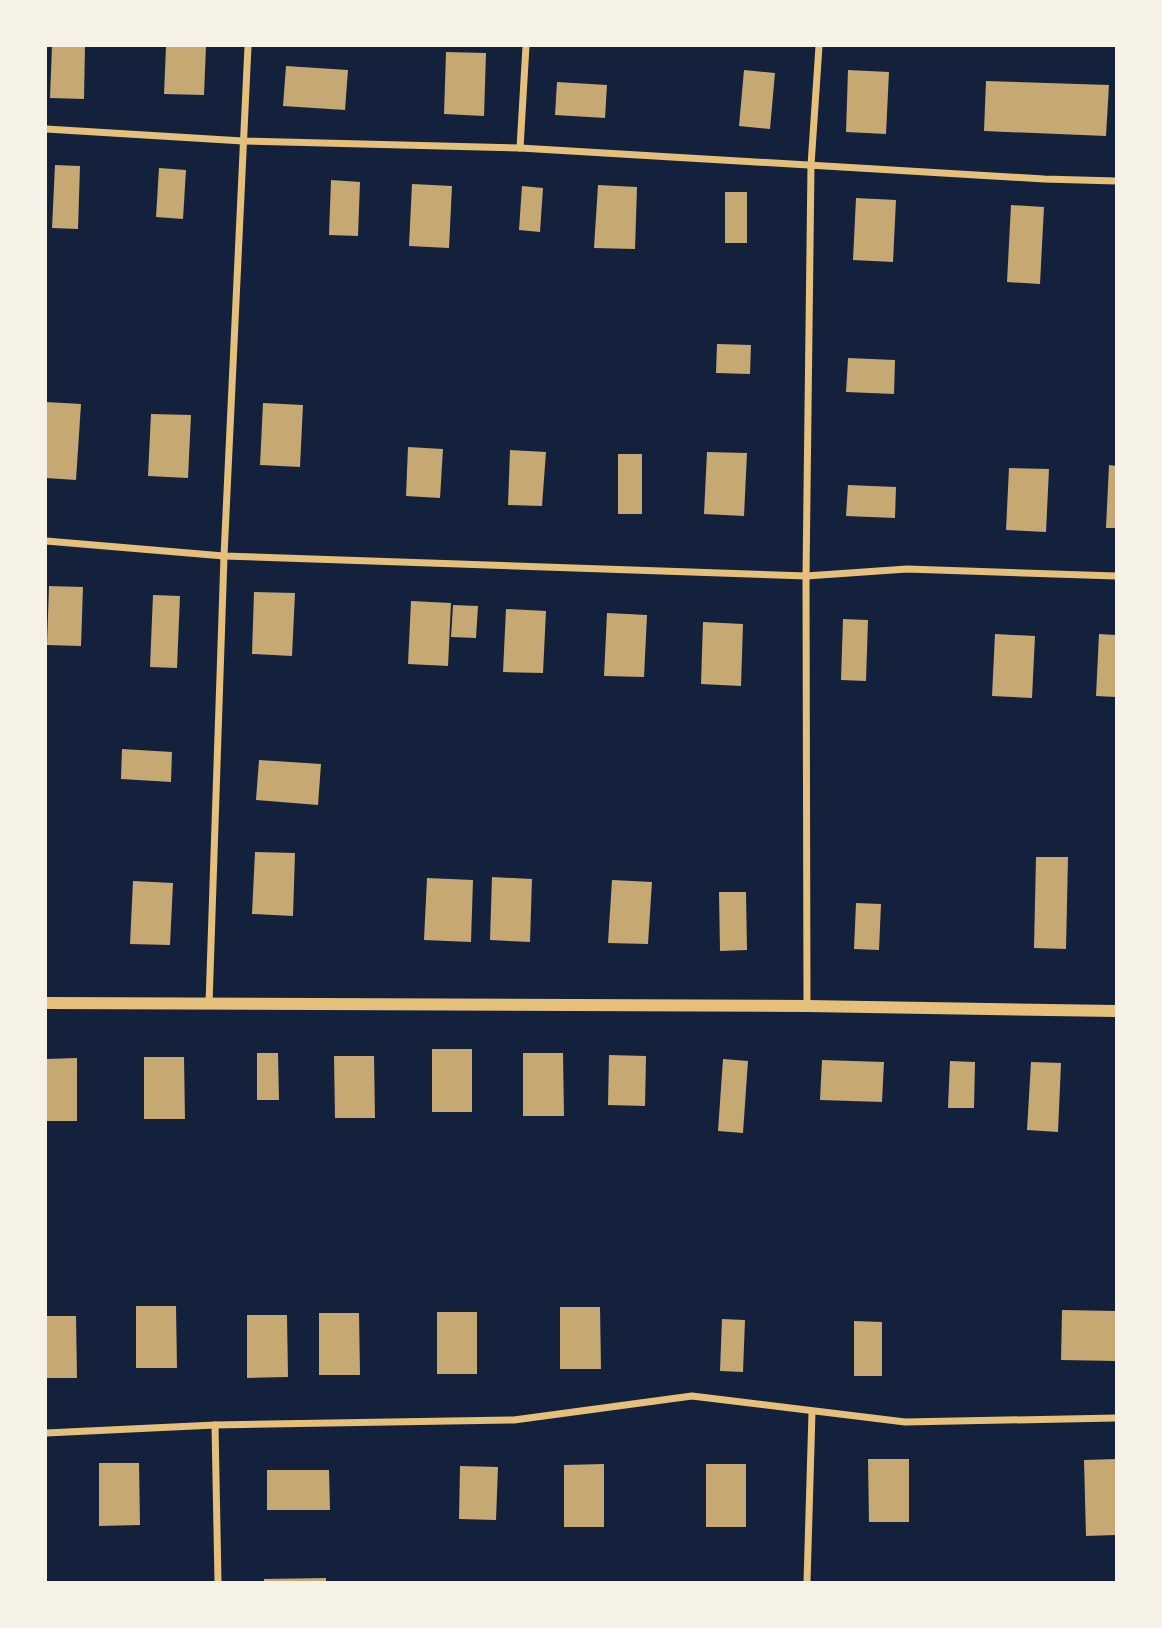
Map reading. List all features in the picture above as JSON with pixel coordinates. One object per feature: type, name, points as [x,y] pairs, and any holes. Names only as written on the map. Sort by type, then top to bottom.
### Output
[{"type":"street","points":[[209,1004],[225,556],[248,46]]},
{"type":"street","points":[[520,148],[526,46]]},
{"type":"street","points":[[807,1006],[806,576],[811,165],[819,46]]},
{"type":"street","points":[[46,129],[243,141],[520,148],[1116,181]]},
{"type":"street","points":[[46,541],[225,556],[806,576],[907,569],[1116,576]]},
{"type":"street","points":[[46,1003],[807,1006],[1116,1011]]},
{"type":"street","points":[[46,1433],[215,1425],[514,1420],[692,1396],[905,1422],[1116,1418]]},
{"type":"street","points":[[807,1583],[812,1412]]},
{"type":"street","points":[[215,1425],[218,1583]]},
{"type":"building","points":[[52,46],[85,46],[84,99],[50,98]]},
{"type":"building","points":[[166,46],[206,46],[204,95],[164,94]]},
{"type":"building","points":[[446,52],[486,53],[484,116],[444,114]]},
{"type":"building","points":[[286,66],[348,70],[345,110],[283,106]]},
{"type":"building","points":[[744,70],[775,73],[770,129],[739,126]]},
{"type":"building","points":[[848,70],[889,72],[886,134],[846,132]]},
{"type":"building","points":[[986,81],[1109,85],[1106,136],[984,131]]},
{"type":"building","points":[[557,82],[607,85],[605,118],[555,115]]},
{"type":"building","points":[[55,165],[80,166],[78,229],[52,228]]},
{"type":"building","points":[[159,168],[186,170],[183,219],[156,217]]},
{"type":"building","points":[[331,180],[360,182],[358,236],[329,235]]},
{"type":"building","points":[[412,184],[452,186],[449,248],[409,246]]},
{"type":"building","points":[[598,185],[637,187],[635,249],[594,248]]},
{"type":"building","points":[[522,186],[543,188],[540,232],[519,230]]},
{"type":"building","points":[[725,192],[747,192],[747,243],[725,243]]},
{"type":"building","points":[[856,198],[896,200],[893,262],[853,260]]},
{"type":"building","points":[[1011,205],[1044,207],[1040,284],[1007,282]]},
{"type":"building","points":[[717,344],[751,345],[750,374],[716,373]]},
{"type":"building","points":[[848,358],[895,360],[894,394],[846,392]]},
{"type":"building","points":[[46,402],[81,404],[76,480],[46,478]]},
{"type":"building","points":[[263,403],[303,405],[300,467],[260,465]]},
{"type":"building","points":[[151,414],[191,415],[188,478],[148,476]]},
{"type":"building","points":[[408,447],[443,449],[440,498],[406,496]]},
{"type":"building","points":[[510,450],[546,452],[542,506],[508,505]]},
{"type":"building","points":[[707,452],[747,453],[744,516],[704,514]]},
{"type":"building","points":[[618,454],[642,454],[642,514],[618,514]]},
{"type":"building","points":[[1109,465],[1116,466],[1116,528],[1106,528]]},
{"type":"building","points":[[1009,468],[1049,469],[1046,532],[1006,530]]},
{"type":"building","points":[[848,485],[896,487],[895,518],[846,516]]},
{"type":"building","points":[[49,586],[83,587],[81,646],[47,645]]},
{"type":"building","points":[[254,592],[295,593],[292,656],[252,654]]},
{"type":"building","points":[[153,595],[180,596],[177,668],[150,667]]},
{"type":"building","points":[[411,601],[451,603],[448,666],[408,664]]},
{"type":"building","points":[[453,605],[478,606],[476,638],[451,637]]},
{"type":"building","points":[[506,609],[546,611],[543,673],[503,672]]},
{"type":"building","points":[[607,613],[647,615],[644,677],[604,676]]},
{"type":"building","points":[[843,619],[868,620],[866,681],[841,680]]},
{"type":"building","points":[[703,622],[743,624],[741,686],[701,684]]},
{"type":"building","points":[[995,634],[1035,636],[1032,698],[992,696]]},
{"type":"building","points":[[1099,634],[1116,635],[1116,697],[1096,696]]},
{"type":"building","points":[[122,749],[172,752],[171,782],[121,779]]},
{"type":"building","points":[[259,760],[321,764],[318,805],[256,800]]},
{"type":"building","points":[[255,852],[295,853],[293,916],[252,914]]},
{"type":"building","points":[[1036,857],[1068,857],[1066,949],[1034,948]]},
{"type":"building","points":[[492,877],[532,879],[530,942],[490,940]]},
{"type":"building","points":[[427,878],[473,880],[471,942],[424,940]]},
{"type":"building","points":[[612,880],[652,882],[648,944],[608,943]]},
{"type":"building","points":[[133,881],[173,883],[170,945],[130,944]]},
{"type":"building","points":[[719,892],[746,892],[747,950],[720,951]]},
{"type":"building","points":[[856,903],[881,904],[879,950],[854,949]]},
{"type":"building","points":[[432,1049],[472,1049],[472,1112],[432,1112]]},
{"type":"building","points":[[257,1053],[278,1053],[279,1100],[257,1100]]},
{"type":"building","points":[[523,1053],[563,1053],[564,1116],[523,1116]]},
{"type":"building","points":[[609,1055],[646,1056],[645,1106],[608,1105]]},
{"type":"building","points":[[334,1056],[374,1056],[375,1118],[335,1118]]},
{"type":"building","points":[[144,1057],[184,1057],[185,1119],[144,1119]]},
{"type":"building","points":[[77,1058],[77,1121],[46,1121],[46,1059]]},
{"type":"building","points":[[723,1059],[748,1061],[743,1133],[718,1131]]},
{"type":"building","points":[[822,1060],[884,1062],[882,1102],[820,1100]]},
{"type":"building","points":[[950,1061],[975,1062],[974,1108],[948,1108]]},
{"type":"building","points":[[1031,1062],[1061,1063],[1058,1132],[1027,1130]]},
{"type":"building","points":[[136,1306],[176,1306],[177,1368],[136,1368]]},
{"type":"building","points":[[560,1307],[600,1307],[601,1369],[560,1369]]},
{"type":"building","points":[[1062,1310],[1116,1311],[1116,1361],[1061,1360]]},
{"type":"building","points":[[437,1312],[477,1312],[477,1374],[437,1374]]},
{"type":"building","points":[[319,1313],[359,1313],[360,1375],[319,1375]]},
{"type":"building","points":[[247,1315],[287,1315],[288,1377],[247,1378]]},
{"type":"building","points":[[46,1316],[76,1316],[77,1378],[46,1378]]},
{"type":"building","points":[[722,1319],[745,1320],[743,1372],[720,1371]]},
{"type":"building","points":[[854,1321],[882,1322],[882,1376],[854,1376]]},
{"type":"building","points":[[868,1459],[909,1459],[909,1522],[869,1522]]},
{"type":"building","points":[[1116,1459],[1116,1535],[1086,1536],[1084,1460]]},
{"type":"building","points":[[99,1463],[139,1463],[140,1525],[99,1526]]},
{"type":"building","points":[[604,1464],[604,1527],[564,1527],[564,1465]]},
{"type":"building","points":[[706,1464],[746,1464],[746,1527],[706,1527]]},
{"type":"building","points":[[460,1466],[498,1467],[496,1520],[459,1519]]},
{"type":"building","points":[[267,1470],[329,1470],[330,1510],[267,1510]]},
{"type":"building","points":[[326,1578],[326,1582],[264,1582],[264,1579]]}]
